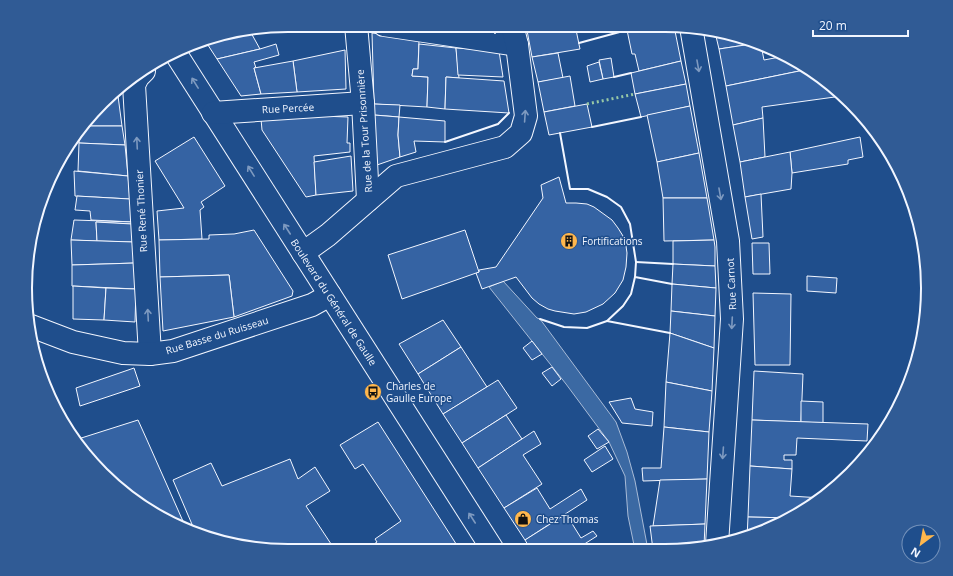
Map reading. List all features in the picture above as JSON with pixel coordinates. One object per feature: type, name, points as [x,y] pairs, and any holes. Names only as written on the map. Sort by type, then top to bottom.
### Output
[{"type":"street","name":"Rue de la Tour Prisonnière","points":[[303,253],[328,235],[368,200],[363,103],[357,32]]},
{"type":"street","points":[[368,200],[396,176],[505,147],[521,133],[526,116],[515,35],[476,32]]},
{"type":"street","name":"Rue Carnot","points":[[692,34],[728,241],[732,319],[717,538]]},
{"type":"street","name":"Boulevard du Général de Gaulle","points":[[178,57],[489,544]]},
{"type":"street","name":"Rue René Thonier","points":[[135,83],[134,85],[150,354]]},
{"type":"street","name":"Rue Percée","points":[[214,113],[363,103]]},
{"type":"street","name":"Rue Basse du Ruisseau","points":[[35,328],[74,342],[123,353],[150,354],[195,344],[312,305],[330,295]]},
{"type":"water","points":[[503,281],[537,318],[540,319],[616,422],[627,452],[635,481],[647,544],[634,544],[628,516],[625,476],[609,442],[566,384],[489,287]]},
{"type":"building","points":[[527,32],[576,32],[580,49],[532,57]]},
{"type":"building","points":[[627,32],[675,33],[681,61],[639,71],[635,54],[632,54]]},
{"type":"building","points":[[372,33],[419,39],[418,69],[413,69],[412,76],[428,77],[427,107],[374,104]]},
{"type":"building","points":[[252,35],[260,49],[217,59],[208,45],[238,37]]},
{"type":"building","points":[[716,37],[744,45],[719,49]]},
{"type":"building","points":[[276,44],[279,55],[254,62],[256,68],[254,68],[261,94],[241,96],[217,59]]},
{"type":"building","points":[[419,44],[456,48],[459,78],[446,77],[445,109],[427,107],[428,77],[412,76],[413,69],[418,69]]},
{"type":"building","points":[[744,45],[762,51],[764,60],[777,58],[800,71],[726,86],[719,49]]},
{"type":"building","points":[[456,48],[499,51],[503,77],[458,75]]},
{"type":"building","points":[[345,50],[346,89],[297,92],[293,61]]},
{"type":"building","points":[[558,53],[563,78],[538,82],[532,57]]},
{"type":"building","points":[[611,58],[614,77],[603,79],[599,60]]},
{"type":"building","points":[[293,61],[297,92],[261,94],[254,68]]},
{"type":"building","points":[[681,61],[686,84],[635,94],[631,73]]},
{"type":"building","points":[[599,62],[603,79],[590,82],[587,66]]},
{"type":"building","points":[[800,71],[835,97],[762,107],[763,118],[733,125],[726,86]]},
{"type":"building","points":[[570,76],[575,106],[544,112],[538,82]]},
{"type":"building","points":[[446,77],[504,81],[509,113],[445,109]]},
{"type":"building","points":[[686,84],[690,106],[641,117],[635,94]]},
{"type":"building","points":[[118,97],[122,126],[90,126]]},
{"type":"building","points":[[374,104],[400,105],[399,117],[374,115]]},
{"type":"building","points":[[587,104],[592,127],[549,135],[544,112]]},
{"type":"building","points":[[690,106],[699,153],[657,162],[647,115]]},
{"type":"building","points":[[374,115],[399,117],[398,135],[400,157],[377,165]]},
{"type":"building","points":[[320,116],[348,117],[347,143],[350,143],[350,152],[314,156],[316,195],[306,197],[262,130],[261,119]]},
{"type":"building","points":[[399,117],[445,121],[445,142],[414,141],[416,152],[400,157],[398,135]]},
{"type":"building","points":[[763,118],[765,157],[740,162],[733,125]]},
{"type":"building","points":[[90,126],[122,126],[125,145],[79,143],[79,140]]},
{"type":"building","points":[[194,137],[225,186],[201,202],[204,207],[200,210],[202,239],[159,240],[157,211],[184,208],[155,161]]},
{"type":"building","points":[[860,137],[863,157],[848,160],[848,164],[792,173],[790,152]]},
{"type":"building","points":[[79,143],[125,145],[128,176],[78,171]]},
{"type":"building","points":[[790,152],[792,173],[791,189],[745,197],[740,162]]},
{"type":"building","points":[[699,153],[707,198],[663,198],[657,162]]},
{"type":"building","points":[[351,156],[353,191],[316,195],[314,162]]},
{"type":"building","points":[[74,171],[128,176],[130,199],[75,196]]},
{"type":"building","name":"Fortifications","points":[[559,177],[566,203],[587,204],[594,207],[612,220],[623,236],[627,253],[623,280],[615,293],[603,304],[586,312],[574,314],[548,309],[539,304],[532,298],[516,277],[482,289],[476,273],[479,272],[479,270],[496,267],[543,198],[541,185]]},
{"type":"building","points":[[761,194],[763,237],[752,239],[745,197]]},
{"type":"building","points":[[77,196],[130,199],[133,222],[91,220],[90,211],[75,210]]},
{"type":"building","points":[[663,198],[707,198],[714,240],[664,241]]},
{"type":"building","points":[[74,220],[133,222],[132,224],[96,222],[97,241],[71,240]]},
{"type":"building","points":[[96,222],[132,224],[134,242],[97,241]]},
{"type":"building","points":[[254,230],[293,291],[292,296],[234,317],[229,275],[160,277],[159,240],[209,239],[209,235],[234,234]]},
{"type":"building","points":[[465,230],[479,272],[402,299],[388,255]]},
{"type":"building","points":[[71,240],[134,242],[135,263],[72,265]]},
{"type":"building","points":[[714,240],[715,266],[673,264],[673,241]]},
{"type":"building","points":[[752,243],[769,243],[770,274],[753,274]]},
{"type":"building","points":[[135,263],[136,289],[72,286],[72,265]]},
{"type":"building","points":[[673,264],[715,266],[716,288],[672,284]]},
{"type":"building","points":[[229,275],[234,317],[163,331],[160,277]]},
{"type":"building","points":[[807,276],[837,278],[836,293],[807,291]]},
{"type":"building","points":[[672,284],[716,288],[715,316],[671,311]]},
{"type":"building","points":[[73,286],[106,288],[104,320],[73,319]]},
{"type":"building","points":[[106,288],[136,289],[135,322],[104,320]]},
{"type":"building","points":[[753,293],[791,294],[790,365],[755,365]]},
{"type":"building","points":[[671,311],[715,316],[714,348],[670,333]]},
{"type":"building","points":[[443,320],[461,347],[418,374],[399,344]]},
{"type":"building","points":[[670,333],[714,348],[712,391],[666,382]]},
{"type":"building","points":[[532,341],[542,354],[532,360],[523,348]]},
{"type":"building","points":[[461,347],[487,387],[443,414],[418,374]]},
{"type":"building","points":[[552,367],[561,379],[552,386],[542,373]]},
{"type":"building","points":[[134,368],[140,386],[80,406],[76,388]]},
{"type":"building","points":[[754,371],[803,374],[801,422],[752,420]]},
{"type":"building","points":[[498,380],[517,408],[462,443],[443,414]]},
{"type":"building","points":[[666,382],[712,391],[709,432],[664,427]]},
{"type":"building","points":[[631,398],[635,409],[653,412],[652,426],[622,423],[609,402]]},
{"type":"building","points":[[801,401],[823,402],[823,423],[801,422]]},
{"type":"building","points":[[506,415],[522,439],[478,468],[462,443]]},
{"type":"building","points":[[138,420],[183,522],[160,510],[132,491],[107,469],[81,438]]},
{"type":"building","points":[[752,420],[868,424],[867,441],[797,438],[796,455],[784,455],[784,460],[792,460],[792,469],[750,466]]},
{"type":"building","points":[[378,422],[456,544],[374,544],[377,542],[375,539],[401,521],[363,464],[355,469],[340,445]]},
{"type":"building","points":[[664,427],[709,432],[707,479],[643,481],[642,468],[661,468]]},
{"type":"building","points":[[598,429],[609,442],[597,449],[588,436]]},
{"type":"building","points":[[534,431],[541,444],[523,455],[542,484],[504,508],[478,468]]},
{"type":"building","points":[[605,446],[613,459],[592,472],[584,460]]},
{"type":"building","points":[[290,459],[298,479],[315,467],[330,491],[306,506],[331,544],[255,542],[222,535],[193,526],[173,480],[211,463],[222,486]]},
{"type":"building","points":[[750,466],[792,469],[790,496],[812,497],[779,518],[748,517]]},
{"type":"building","points":[[707,479],[705,524],[653,526],[660,480]]},
{"type":"building","points":[[537,488],[550,509],[581,489],[587,500],[525,540],[504,508]]},
{"type":"building","points":[[566,514],[581,538],[593,531],[597,536],[584,544],[527,544],[525,540]]},
{"type":"building","points":[[748,517],[779,518],[763,525],[747,530]]},
{"type":"building","points":[[705,524],[704,541],[652,544],[650,526]]},
{"type":"hedge","points":[[587,104],[635,94]]},
{"type":"wall","points":[[579,43],[620,32]]},
{"type":"wall","points":[[614,77],[631,73]]},
{"type":"wall","points":[[445,142],[498,124],[509,113]]},
{"type":"wall","points":[[592,127],[641,117]]},
{"type":"wall","points":[[540,319],[564,327],[587,328],[607,321],[623,306],[631,294],[635,277],[636,262],[630,224],[621,207],[607,197],[588,189],[570,189],[560,133]]},
{"type":"wall","points":[[636,262],[673,264]]},
{"type":"wall","points":[[635,277],[672,284]]},
{"type":"wall","points":[[607,321],[670,333]]},
{"type":"place","name":"Fortifications","points":[[569,241]]},
{"type":"place","name":"Charles de Gaulle Europe","points":[[373,392]]},
{"type":"place","name":"Chez Thomas","points":[[523,519]]}]
